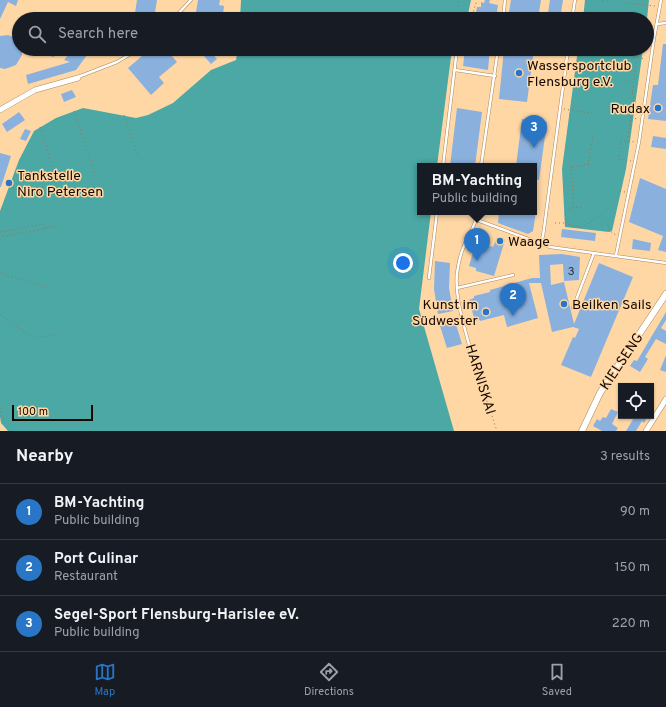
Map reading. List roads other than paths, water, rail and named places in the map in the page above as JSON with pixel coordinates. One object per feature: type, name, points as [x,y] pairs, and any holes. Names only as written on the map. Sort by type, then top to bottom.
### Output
[{"type":"street","points":[[0,110],[35,90],[78,78]]},
{"type":"street","name":"KIELSENG","points":[[582,431],[600,393],[666,294]]},
{"type":"street","points":[[646,431],[666,399]]},
{"type":"lane","points":[[180,12],[191,0]]},
{"type":"lane","points":[[503,12],[505,0]]},
{"type":"lane","points":[[573,12],[575,0]]},
{"type":"lane","points":[[654,42],[661,0]]},
{"type":"lane","points":[[657,24],[666,23]]},
{"type":"lane","points":[[78,78],[117,62],[127,56]]},
{"type":"lane","points":[[443,163],[457,56]]},
{"type":"lane","points":[[481,163],[497,56]]},
{"type":"lane","points":[[540,243],[543,236],[567,56]]},
{"type":"lane","points":[[616,255],[636,161],[652,56]]},
{"type":"lane","points":[[455,70],[495,76]]},
{"type":"lane","points":[[429,278],[436,215]]},
{"type":"lane","name":"HARNISKAI","points":[[472,356],[457,288],[457,270],[461,254],[477,220],[477,215]]},
{"type":"lane","points":[[477,220],[560,249],[616,255],[666,263]]},
{"type":"lane","points":[[573,308],[594,253]]},
{"type":"lane","points":[[457,288],[513,275]]},
{"type":"water","points":[[241,0],[471,0],[468,12],[240,12]]},
{"type":"water","points":[[585,0],[649,0],[648,12],[584,12]]},
{"type":"water","points":[[237,56],[451,56],[437,163],[417,163],[417,215],[431,215],[419,309],[454,431],[8,431],[1,423],[0,417],[0,211],[19,160],[34,131],[56,118],[83,108],[136,118],[148,115],[173,103],[211,70],[236,60]]},
{"type":"water","points":[[577,56],[642,56],[626,169],[612,231],[609,232],[565,227],[562,169]]},
{"type":"place","name":"Wassersportclub Flensburg e.V.","points":[[519,73]]},
{"type":"place","name":"Rudax","points":[[658,108]]},
{"type":"place","name":"Segel-Sport Flensburg-Harislee eV.","points":[[534,148]]},
{"type":"place","name":"Tankstelle Niro Petersen","points":[[9,183]]},
{"type":"place","name":"Waage","points":[[500,241]]},
{"type":"place","name":"BM-Yachting","points":[[477,261]]},
{"type":"place","name":"Beilken Sails","points":[[564,304]]},
{"type":"place","name":"Kunst im Südwester","points":[[486,312]]},
{"type":"place","name":"Port Culinar","points":[[513,316]]}]
